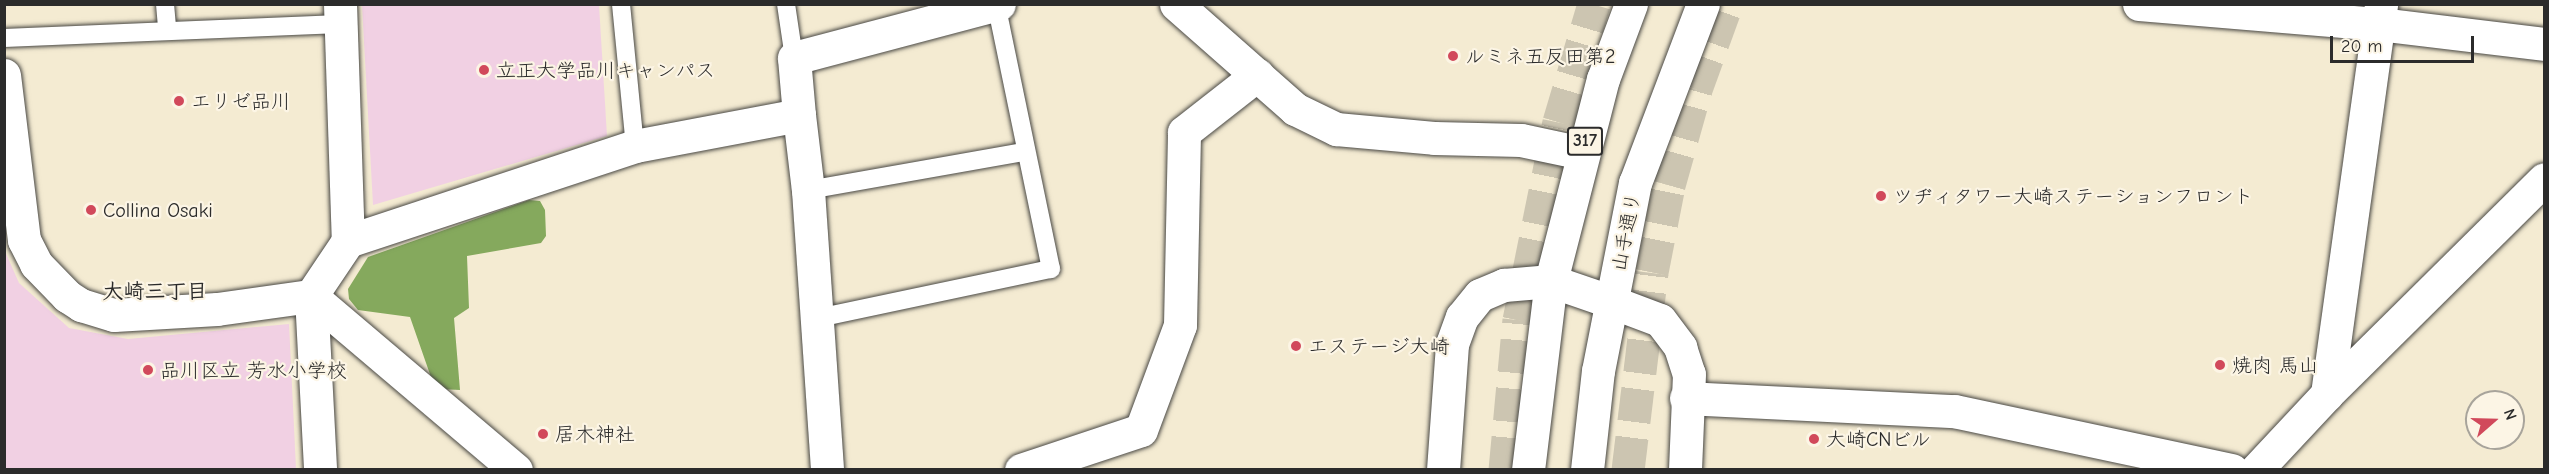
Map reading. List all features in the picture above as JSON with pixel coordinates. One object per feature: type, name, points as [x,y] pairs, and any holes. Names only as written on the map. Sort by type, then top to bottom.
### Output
[{"type":"street","points":[[1176,4],[1295,109],[1336,129],[1434,138],[1521,140],[1582,153]]},
{"type":"street","name":"317","points":[[1528,470],[1551,281],[1582,153],[1603,79],[1631,4]]},
{"type":"street","name":"山手通り","points":[[1587,470],[1598,371],[1635,183],[1703,4]]},
{"type":"street","points":[[2139,4],[2380,14],[2544,44]]},
{"type":"street","points":[[827,470],[808,190],[794,58],[997,5]]},
{"type":"street","points":[[320,470],[311,296],[348,241],[340,14]]},
{"type":"street","points":[[2327,394],[2380,14]]},
{"type":"street","points":[[4,75],[24,240],[36,264],[67,297],[81,305],[114,315],[217,309],[311,296],[516,470]]},
{"type":"street","points":[[1021,470],[1141,430],[1180,325],[1185,132],[1257,75]]},
{"type":"street","points":[[348,241],[635,146],[800,115]]},
{"type":"street","points":[[2256,470],[2327,394],[2544,179]]},
{"type":"street","points":[[1443,470],[1447,375],[1462,317],[1480,295],[1504,285],[1551,281],[1660,320],[1680,347],[1689,374],[1686,398],[1685,470]]},
{"type":"street","points":[[1686,398],[1954,411],[2232,470]]},
{"type":"lane","points":[[165,4],[167,29]]},
{"type":"lane","points":[[621,4],[635,146]]},
{"type":"lane","points":[[786,4],[794,58]]},
{"type":"lane","points":[[818,318],[1051,269],[1024,152],[997,5]]},
{"type":"lane","points":[[4,38],[167,29],[340,14]]},
{"type":"lane","points":[[808,190],[1024,152]]},
{"type":"shaded area","name":"立正大学品川キャンパス","points":[[362,5],[599,5],[607,136],[373,205]]},
{"type":"shaded area","name":"品川区立 芳水小学校","points":[[4,249],[19,283],[69,328],[128,339],[289,324],[296,469],[5,469]]},
{"type":"green space","points":[[529,200],[540,201],[545,210],[546,236],[541,243],[467,256],[469,308],[454,318],[460,390],[440,389],[433,383],[410,317],[358,310],[349,299],[348,289],[368,257]]},
{"type":"tunnel","points":[[1505,470],[1519,320],[1559,122],[1594,4]]},
{"type":"tunnel","points":[[1628,470],[1652,272],[1669,185],[1696,89],[1727,4]]},
{"type":"place","name":"ルミネ五反田第2","points":[[1453,56]]},
{"type":"place","name":"立正大学品川キャンパス","points":[[484,70]]},
{"type":"place","name":"エリゼ品川","points":[[179,101]]},
{"type":"place","name":"ツヂィタワー大崎ステーションフロント","points":[[1881,196]]},
{"type":"place","name":"Collina Osaki","points":[[91,210]]},
{"type":"place","name":"エステージ大崎","points":[[1296,346]]},
{"type":"place","name":"焼肉 馬山","points":[[2220,365]]},
{"type":"place","name":"品川区立 芳水小学校","points":[[148,370]]},
{"type":"place","name":"居木神社","points":[[543,434]]},
{"type":"place","name":"大崎CNビル","points":[[1814,439]]},
{"type":"district","name":"大崎三丁目","points":[[155,291]]}]
